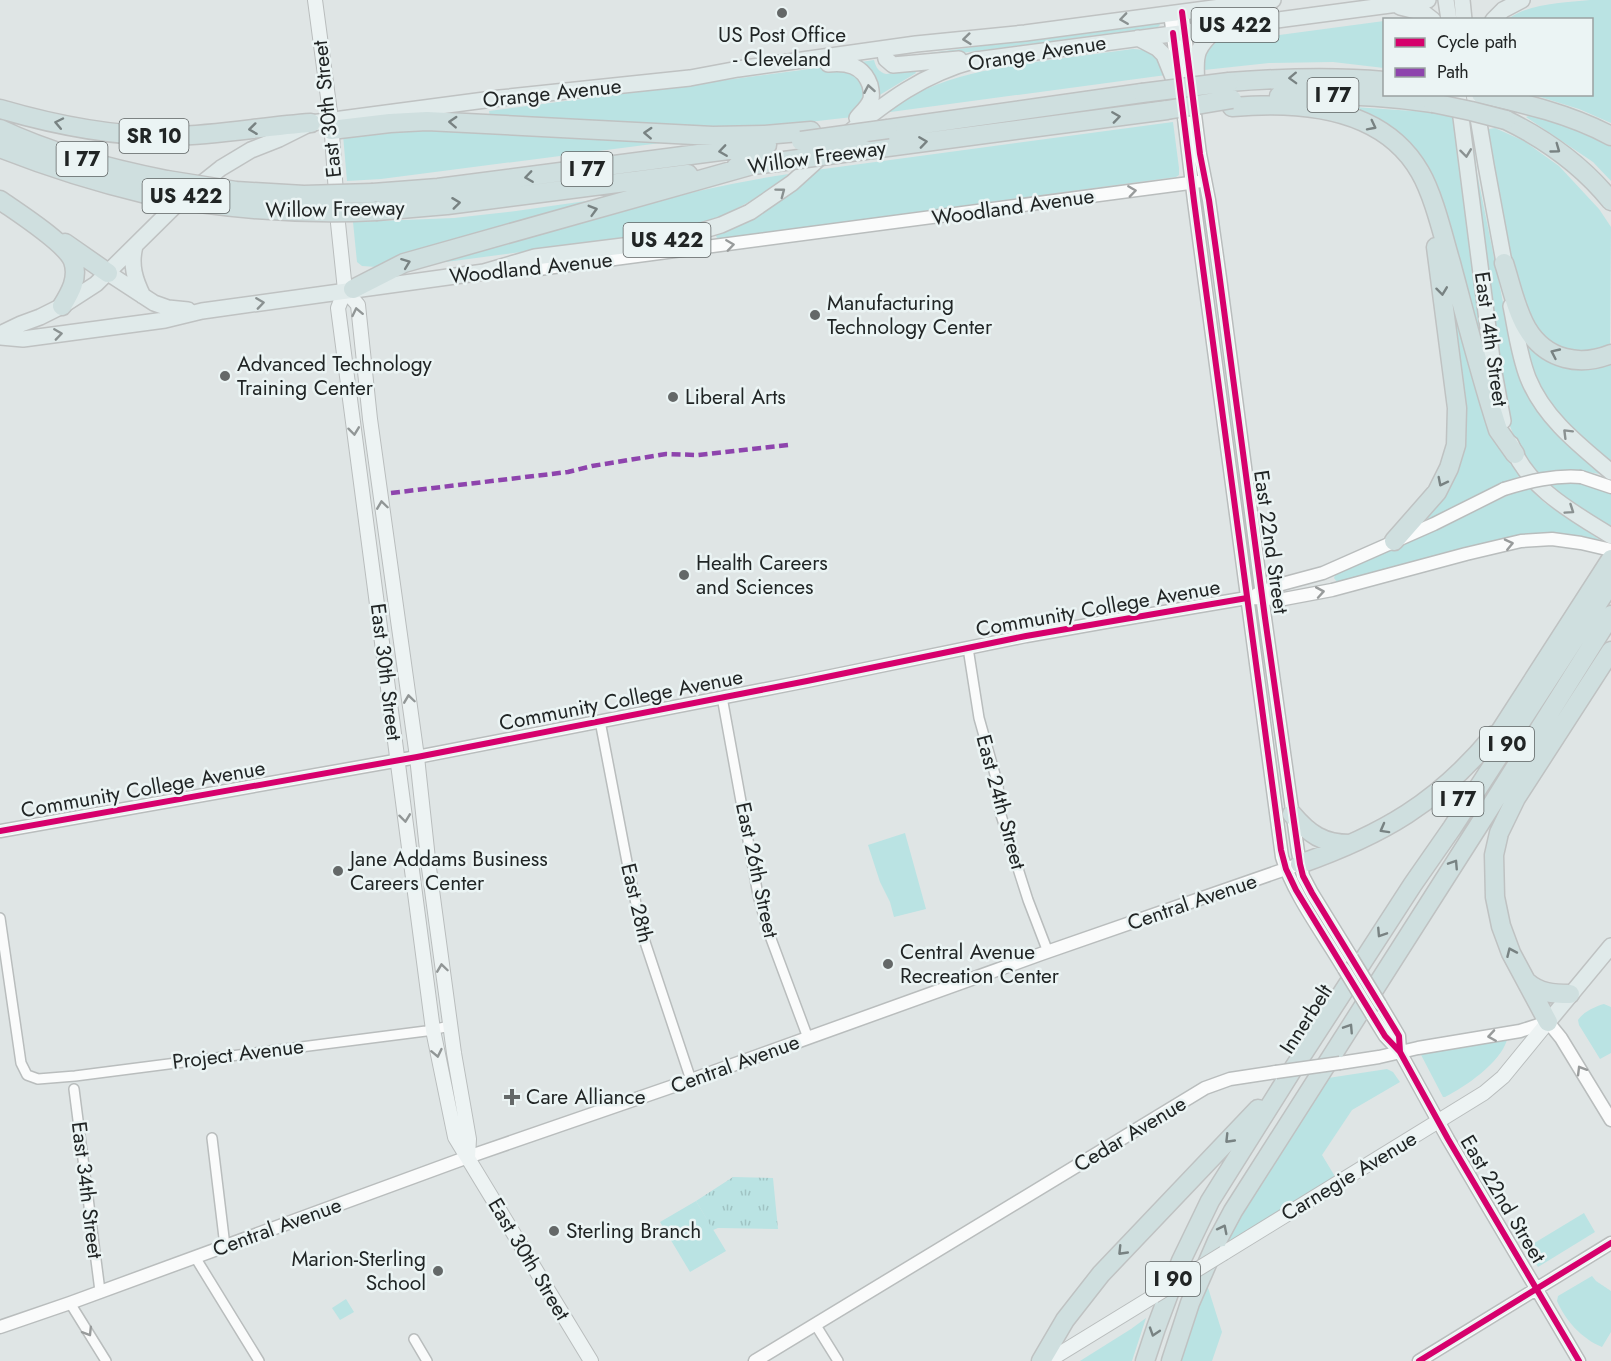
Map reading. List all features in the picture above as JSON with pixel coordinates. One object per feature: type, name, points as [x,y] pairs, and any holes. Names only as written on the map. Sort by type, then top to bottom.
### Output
[{"type":"highway","name":"I 77","points":[[1231,96],[1308,78],[1383,81]]},
{"type":"highway","name":"I 77","points":[[806,136],[893,125],[993,107],[1077,101],[1142,93],[1231,96],[1368,96],[1433,103],[1506,120],[1560,151],[1589,176],[1611,201]]},
{"type":"highway","points":[[1231,96],[1270,105],[1346,115],[1369,124],[1390,137],[1407,153],[1428,191],[1498,430],[1515,454]]},
{"type":"highway","name":"Willow Freeway","points":[[0,129],[38,145],[82,159],[167,180],[236,191],[447,205],[1167,110],[1231,96]]},
{"type":"highway","points":[[1489,96],[1562,114],[1611,136]]},
{"type":"highway","name":"SR 10","points":[[0,108],[70,126],[154,136],[202,134],[311,123]]},
{"type":"highway","points":[[331,125],[427,121],[713,136],[806,136]]},
{"type":"highway","name":"Willow Freeway","points":[[0,148],[78,176],[146,194],[209,205],[276,212],[329,212],[438,189],[806,136]]},
{"type":"highway","points":[[349,290],[404,263],[749,166]]},
{"type":"highway","points":[[1394,541],[1437,492],[1449,468],[1457,433],[1457,408],[1428,191]]},
{"type":"highway","points":[[0,200],[63,248],[73,261],[74,280],[70,293],[62,306]]},
{"type":"highway","points":[[28,220],[60,239],[108,273]]},
{"type":"highway","points":[[1504,263],[1524,324],[1532,338],[1539,344],[1569,359],[1587,360],[1611,354]]},
{"type":"highway","name":"I 77","points":[[1413,884],[1444,820],[1509,717],[1599,604],[1611,559]]},
{"type":"highway","name":"Innerbelt","points":[[1172,1361],[1190,1303],[1233,1211],[1486,814],[1611,583]]},
{"type":"highway","name":"Innerbelt","points":[[1145,1361],[1180,1261],[1210,1202],[1280,1077],[1452,828],[1599,604]]},
{"type":"highway","name":"I 77","points":[[1486,814],[1532,759],[1593,663],[1611,640]]},
{"type":"highway","points":[[1548,1022],[1509,946],[1498,912],[1493,868],[1496,843],[1504,820],[1523,786],[1611,651]]},
{"type":"highway","points":[[1293,867],[1352,844],[1388,826],[1432,796],[1472,761],[1509,717]]},
{"type":"highway","points":[[1292,814],[1301,824],[1322,839],[1335,843],[1352,844]]},
{"type":"highway","points":[[1527,982],[1548,993],[1570,994]]},
{"type":"highway","points":[[1041,1361],[1065,1320],[1101,1274],[1280,1077]]},
{"type":"main road","name":"East 30th Street","points":[[315,0],[331,125],[338,223],[349,290],[358,305],[370,418],[417,757],[450,1026],[469,1139],[468,1157]]},
{"type":"main road","name":"Orange Avenue","points":[[331,125],[491,99],[690,78],[738,69],[884,49],[1273,0]]},
{"type":"main road","name":"Orange Avenue","points":[[484,272],[536,256],[688,236],[721,225],[765,203],[792,183],[876,111],[922,81],[944,70],[976,60],[1428,0]]},
{"type":"main road","points":[[1446,0],[1449,18]]},
{"type":"main road","points":[[1462,0],[1464,18]]},
{"type":"main road","points":[[1495,18],[1503,10],[1522,0]]},
{"type":"main road","points":[[1391,5],[1419,12],[1430,18]]},
{"type":"main road","points":[[1195,114],[1197,55],[1205,40],[1219,27]]},
{"type":"main road","points":[[1138,38],[1157,48],[1164,55],[1181,97]]},
{"type":"main road","points":[[884,49],[887,61],[896,66],[938,60],[993,57]]},
{"type":"main road","points":[[690,78],[740,75],[840,63],[856,67],[868,81],[872,90],[871,100],[826,152]]},
{"type":"main road","name":"East 14th Street","points":[[1458,96],[1496,385],[1503,420],[1515,454],[1525,469],[1550,496],[1611,536]]},
{"type":"main road","name":"East 14th Street","points":[[1474,96],[1485,165],[1523,364],[1541,403],[1558,424],[1611,472]]},
{"type":"main road","points":[[1480,96],[1481,131]]},
{"type":"main road","name":"Woodland Avenue","points":[[0,336],[84,293],[208,177],[251,150],[311,123],[331,125]]},
{"type":"main road","points":[[279,139],[331,125]]},
{"type":"main road","points":[[135,246],[132,256],[134,270],[143,296]]},
{"type":"main road","name":"Woodland Avenue","points":[[0,336],[23,339],[165,320],[202,311],[484,272]]},
{"type":"main road","points":[[108,273],[154,303],[168,308],[202,311]]},
{"type":"main road","name":"East 30th Street","points":[[349,290],[338,308],[433,1030],[455,1137],[591,1361]]},
{"type":"main road","name":"Carnegie Avenue","points":[[1048,1361],[1493,1086],[1512,1067],[1611,946]]},
{"type":"street","name":"East 22nd Street","points":[[1176,12],[1195,114],[1220,278],[1292,814],[1296,890],[1385,1036],[1400,1052],[1438,1122],[1579,1361]]},
{"type":"street","name":"East 22nd Street","points":[[1179,32],[1181,97],[1281,850],[1293,867],[1303,876],[1399,1036],[1400,1052]]},
{"type":"street","name":"Woodland Avenue","points":[[484,272],[539,269],[1205,181]]},
{"type":"street","points":[[1262,595],[1323,573],[1434,524],[1504,489],[1530,480],[1565,476],[1581,477],[1611,487]]},
{"type":"street","points":[[1262,595],[1284,598],[1332,590],[1521,541],[1552,539],[1611,550]]},
{"type":"street","name":"Community College Avenue","points":[[0,831],[417,757],[968,648],[1262,595]]},
{"type":"street","name":"East 24th Street","points":[[968,648],[979,718],[998,785],[1000,812],[1028,900],[1048,952]]},
{"type":"street","name":"East 26th Street","points":[[722,697],[758,895],[767,928],[808,1038]]},
{"type":"street","name":"East 28th","points":[[600,721],[643,936],[691,1080]]},
{"type":"street","name":"Central Avenue","points":[[0,1327],[468,1157],[1293,867]]},
{"type":"street","name":"Project Avenue","points":[[0,918],[21,1063],[27,1074],[38,1079],[450,1026]]},
{"type":"street","points":[[1548,1022],[1561,1038],[1611,1120]]},
{"type":"street","name":"Cedar Avenue","points":[[755,1361],[1205,1088],[1230,1079],[1280,1077],[1418,1048],[1520,1031],[1548,1022]]},
{"type":"street","name":"East 34th Street","points":[[74,1089],[100,1292]]},
{"type":"street","points":[[212,1138],[225,1246]]},
{"type":"street","points":[[1419,1361],[1611,1243]]},
{"type":"street","points":[[195,1257],[260,1361]]},
{"type":"street","points":[[70,1303],[106,1361]]},
{"type":"street","points":[[815,1324],[838,1361]]},
{"type":"street","points":[[414,1339],[427,1361]]},
{"type":"green space","points":[[1611,0],[1611,123],[1579,109],[1537,96],[1593,96],[1593,18],[1510,18],[1526,10],[1558,3]]},
{"type":"green space","points":[[1383,21],[1383,68],[1333,62],[1269,63],[1204,70],[1206,53],[1211,46],[1224,37],[1257,38]]},
{"type":"green space","points":[[1158,22],[1160,25],[1158,27],[901,61],[894,58]]},
{"type":"green space","points":[[1133,49],[1151,53],[1160,63],[1166,75],[883,113],[924,86],[926,89],[997,68]]},
{"type":"green space","points":[[874,60],[878,69],[886,74],[915,71],[916,73],[878,96],[861,63]]},
{"type":"green space","points":[[817,68],[841,69],[862,79],[866,95],[853,117],[768,126],[708,128],[490,117],[489,111]]},
{"type":"green space","points":[[1354,107],[1428,112],[1454,117],[1485,353],[1481,354],[1436,191],[1384,125]]},
{"type":"green space","points":[[1530,115],[1572,128],[1611,146],[1611,181],[1593,162],[1526,117]]},
{"type":"green space","points":[[1173,122],[1179,168],[1179,175],[1176,177],[717,239],[716,235],[757,215],[782,199],[816,170]]},
{"type":"green space","points":[[382,126],[668,142],[381,179],[347,181],[343,135]]},
{"type":"green space","points":[[1495,128],[1524,141],[1559,166],[1599,209],[1611,227],[1610,345],[1600,349],[1569,352],[1546,343],[1519,300],[1488,134],[1489,129]]},
{"type":"green space","points":[[1474,145],[1477,173],[1513,352],[1601,473],[1576,470],[1576,483],[1611,493],[1611,528],[1560,493],[1533,467],[1522,451],[1505,412],[1470,146]]},
{"type":"green space","points":[[789,174],[759,196],[730,212],[683,229],[446,262],[445,258],[616,211],[702,190]]},
{"type":"green space","points":[[607,198],[376,267],[362,266],[357,262],[353,222],[454,218]]},
{"type":"green space","points":[[1455,304],[1505,455],[1520,476],[1429,520],[1426,514],[1448,481],[1448,306]]},
{"type":"green space","points":[[1522,330],[1532,345],[1611,359],[1611,464],[1562,419],[1542,393],[1528,363]]},
{"type":"green space","points":[[1528,487],[1545,503],[1600,540],[1598,542],[1550,534],[1512,536],[1373,574],[1337,582],[1334,578],[1335,575]]},
{"type":"green space","points":[[905,833],[926,909],[894,917],[868,845]]},
{"type":"green space","points":[[1604,1004],[1611,1007],[1611,1053],[1600,1059],[1578,1020],[1583,1014]]},
{"type":"green space","points":[[1507,1040],[1503,1049],[1490,1066],[1472,1081],[1445,1097],[1419,1051]]},
{"type":"green space","points":[[1387,1069],[1393,1072],[1400,1082],[1352,1110],[1322,1155],[1339,1183],[1224,1253],[1217,1241],[1315,1080]]},
{"type":"green space","points":[[733,1177],[773,1178],[778,1229],[718,1228],[713,1230],[696,1201]]},
{"type":"green space","points":[[696,1201],[726,1251],[690,1272],[660,1222]]},
{"type":"green space","points":[[1584,1213],[1595,1232],[1538,1267],[1526,1248]]},
{"type":"green space","points":[[1203,1272],[1222,1332],[1212,1361],[1171,1361]]},
{"type":"green space","points":[[1592,1276],[1611,1291],[1611,1332],[1602,1347],[1575,1328],[1557,1301],[1558,1296]]},
{"type":"green space","points":[[346,1299],[354,1312],[340,1320],[332,1308]]},
{"type":"green space","points":[[1146,1318],[1132,1361],[1080,1361],[1131,1329]]},
{"type":"marked path","points":[[391,493],[568,472],[666,454],[698,455],[788,445]]},
{"type":"cycle path","points":[[1182,12],[1300,864],[1303,876],[1312,893],[1399,1036],[1400,1052]]},
{"type":"cycle path","points":[[1173,33],[1281,850],[1286,869],[1296,890],[1385,1036],[1400,1052],[1448,1139],[1579,1361]]},
{"type":"cycle path","points":[[0,831],[417,757],[1026,636],[1247,598]]},
{"type":"cycle path","points":[[1419,1361],[1611,1243]]},
{"type":"place","name":"US Post Office - Cleveland","points":[[782,13]]},
{"type":"place","name":"Manufacturing Technology Center","points":[[815,315]]},
{"type":"place","name":"Advanced Technology Training Center","points":[[225,376]]},
{"type":"place","name":"Liberal Arts","points":[[673,397]]},
{"type":"place","name":"Health Careers and Sciences","points":[[684,575]]},
{"type":"place","name":"Jane Addams Business Careers Center","points":[[338,871]]},
{"type":"place","name":"Central Avenue Recreation Center","points":[[888,964]]},
{"type":"place","name":"Care Alliance","points":[[512,1097]]},
{"type":"place","name":"Sterling Branch","points":[[554,1231]]},
{"type":"place","name":"Marion-Sterling School","points":[[438,1271]]}]
